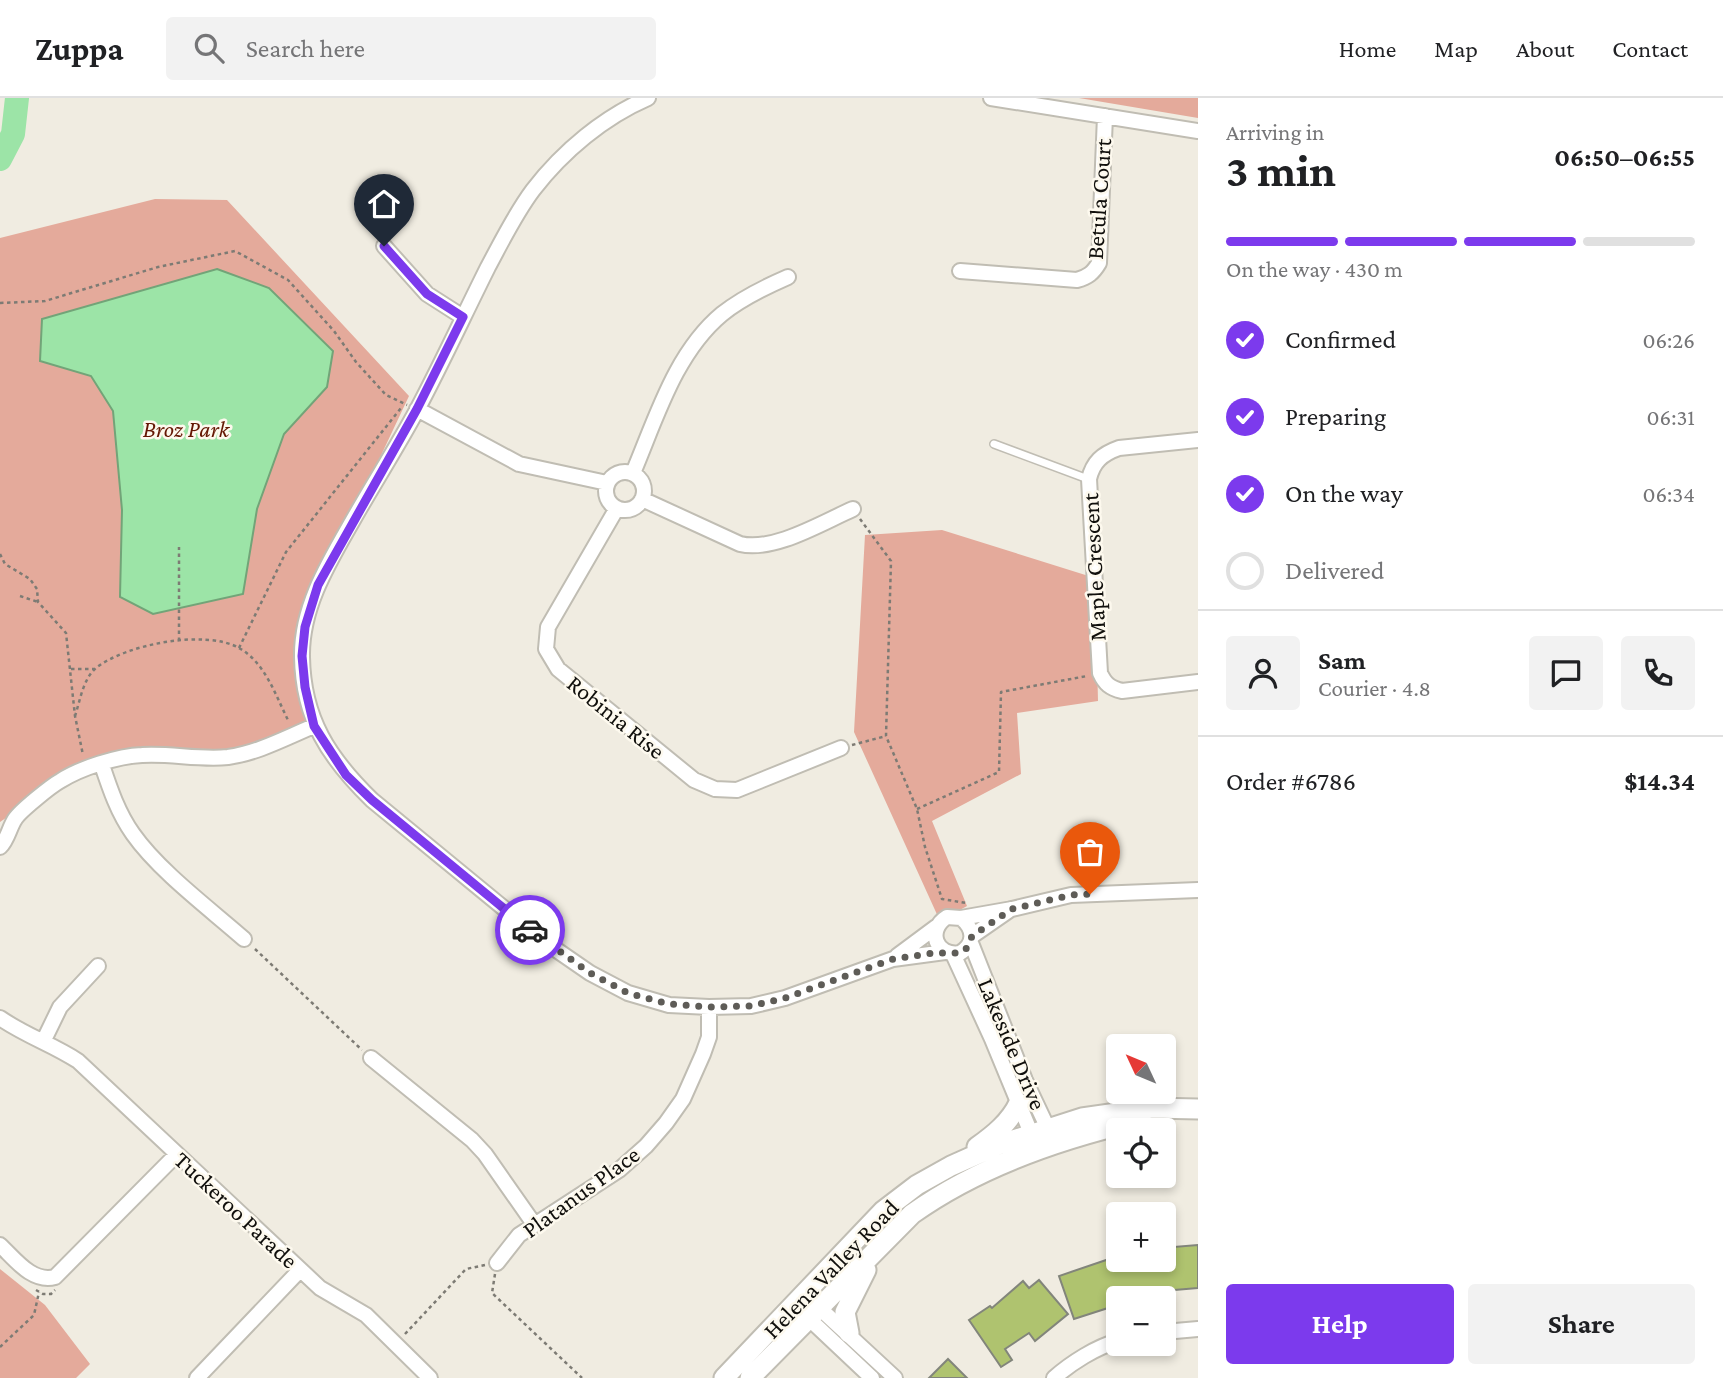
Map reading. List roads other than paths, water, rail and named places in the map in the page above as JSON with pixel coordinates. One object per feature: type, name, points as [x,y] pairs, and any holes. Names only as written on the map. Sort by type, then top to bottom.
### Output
[{"type":"street","name":"Lakeside Drive","points":[[648,98],[589,134],[560,159],[533,190],[510,225],[463,317],[411,407],[318,585],[305,627],[302,656],[305,687],[314,726],[346,775],[372,800],[545,942],[590,973],[628,993],[669,1004],[751,1006],[785,998],[893,959],[960,953],[971,939],[1012,909]]},
{"type":"street","points":[[991,98],[1198,131]]},
{"type":"street","name":"Betula Court","points":[[960,271],[1077,280],[1094,271],[1099,263],[1105,116]]},
{"type":"street","points":[[384,246],[427,294],[463,317]]},
{"type":"street","points":[[633,473],[674,376],[696,342],[720,316],[737,303],[788,277]]},
{"type":"street","points":[[411,407],[519,464],[607,483]]},
{"type":"street","name":"Maple Crescent","points":[[1198,440],[1119,448],[1106,453],[1092,470],[1089,479],[1100,673],[1105,683],[1112,689],[1122,691],[1198,681]]},
{"type":"street","points":[[618,473],[633,473],[643,484],[642,499],[632,509],[617,508],[607,497],[607,483],[618,473]]},
{"type":"street","points":[[642,499],[740,544],[751,546],[773,544],[853,509]]},
{"type":"street","name":"Robinia Rise","points":[[617,508],[548,627],[546,649],[558,669],[694,780],[715,789],[737,790],[841,748]]},
{"type":"street","points":[[0,847],[15,817],[61,780],[86,769],[126,757],[144,755],[230,757],[260,749],[314,726]]},
{"type":"street","points":[[102,765],[119,809],[132,833],[149,854],[244,939]]},
{"type":"street","name":"Lakeside Drive","points":[[893,959],[947,917],[961,918],[1012,909],[1071,895],[1198,890]]},
{"type":"street","name":"Lakeside Drive","points":[[961,918],[970,925],[971,939],[1025,1080],[1043,1140]]},
{"type":"street","name":"Lakeside Drive","points":[[936,927],[934,937],[938,946],[949,953],[1019,1104],[1043,1140]]},
{"type":"street","points":[[43,1042],[60,1007],[99,966]]},
{"type":"street","name":"Platanus Place","points":[[497,1263],[519,1236],[619,1170],[646,1146],[666,1123],[683,1099],[703,1054],[709,1037],[709,1007]]},
{"type":"street","name":"Tuckeroo Parade","points":[[0,1017],[27,1036],[57,1047],[78,1061],[300,1270],[320,1288],[366,1315],[430,1378]]},
{"type":"street","points":[[371,1058],[472,1140],[485,1154],[534,1224]]},
{"type":"street","points":[[951,1166],[1004,1125],[1019,1104]]},
{"type":"street","name":"Helena Valley Road","points":[[750,1378],[883,1211],[917,1185],[951,1166],[1043,1140],[1192,1109]]},
{"type":"street","name":"Helena Valley Road","points":[[724,1378],[876,1250],[912,1214],[940,1195],[1043,1140]]},
{"type":"street","points":[[0,1245],[20,1265],[40,1278],[48,1279],[61,1273],[177,1154]]},
{"type":"street","points":[[849,1333],[845,1312],[876,1250]]},
{"type":"street","points":[[197,1378],[300,1270]]},
{"type":"street","points":[[807,1306],[849,1333],[895,1378]]},
{"type":"street","points":[[807,1306],[872,1378]]},
{"type":"street","points":[[1176,1331],[1198,1329]]},
{"type":"street","points":[[1054,1378],[1066,1368],[1106,1346]]},
{"type":"lane","points":[[994,444],[1089,479]]},
{"type":"waterway","points":[[0,159],[13,134],[17,98]]},
{"type":"park label","name":"Broz Park","points":[[186,429]]}]
